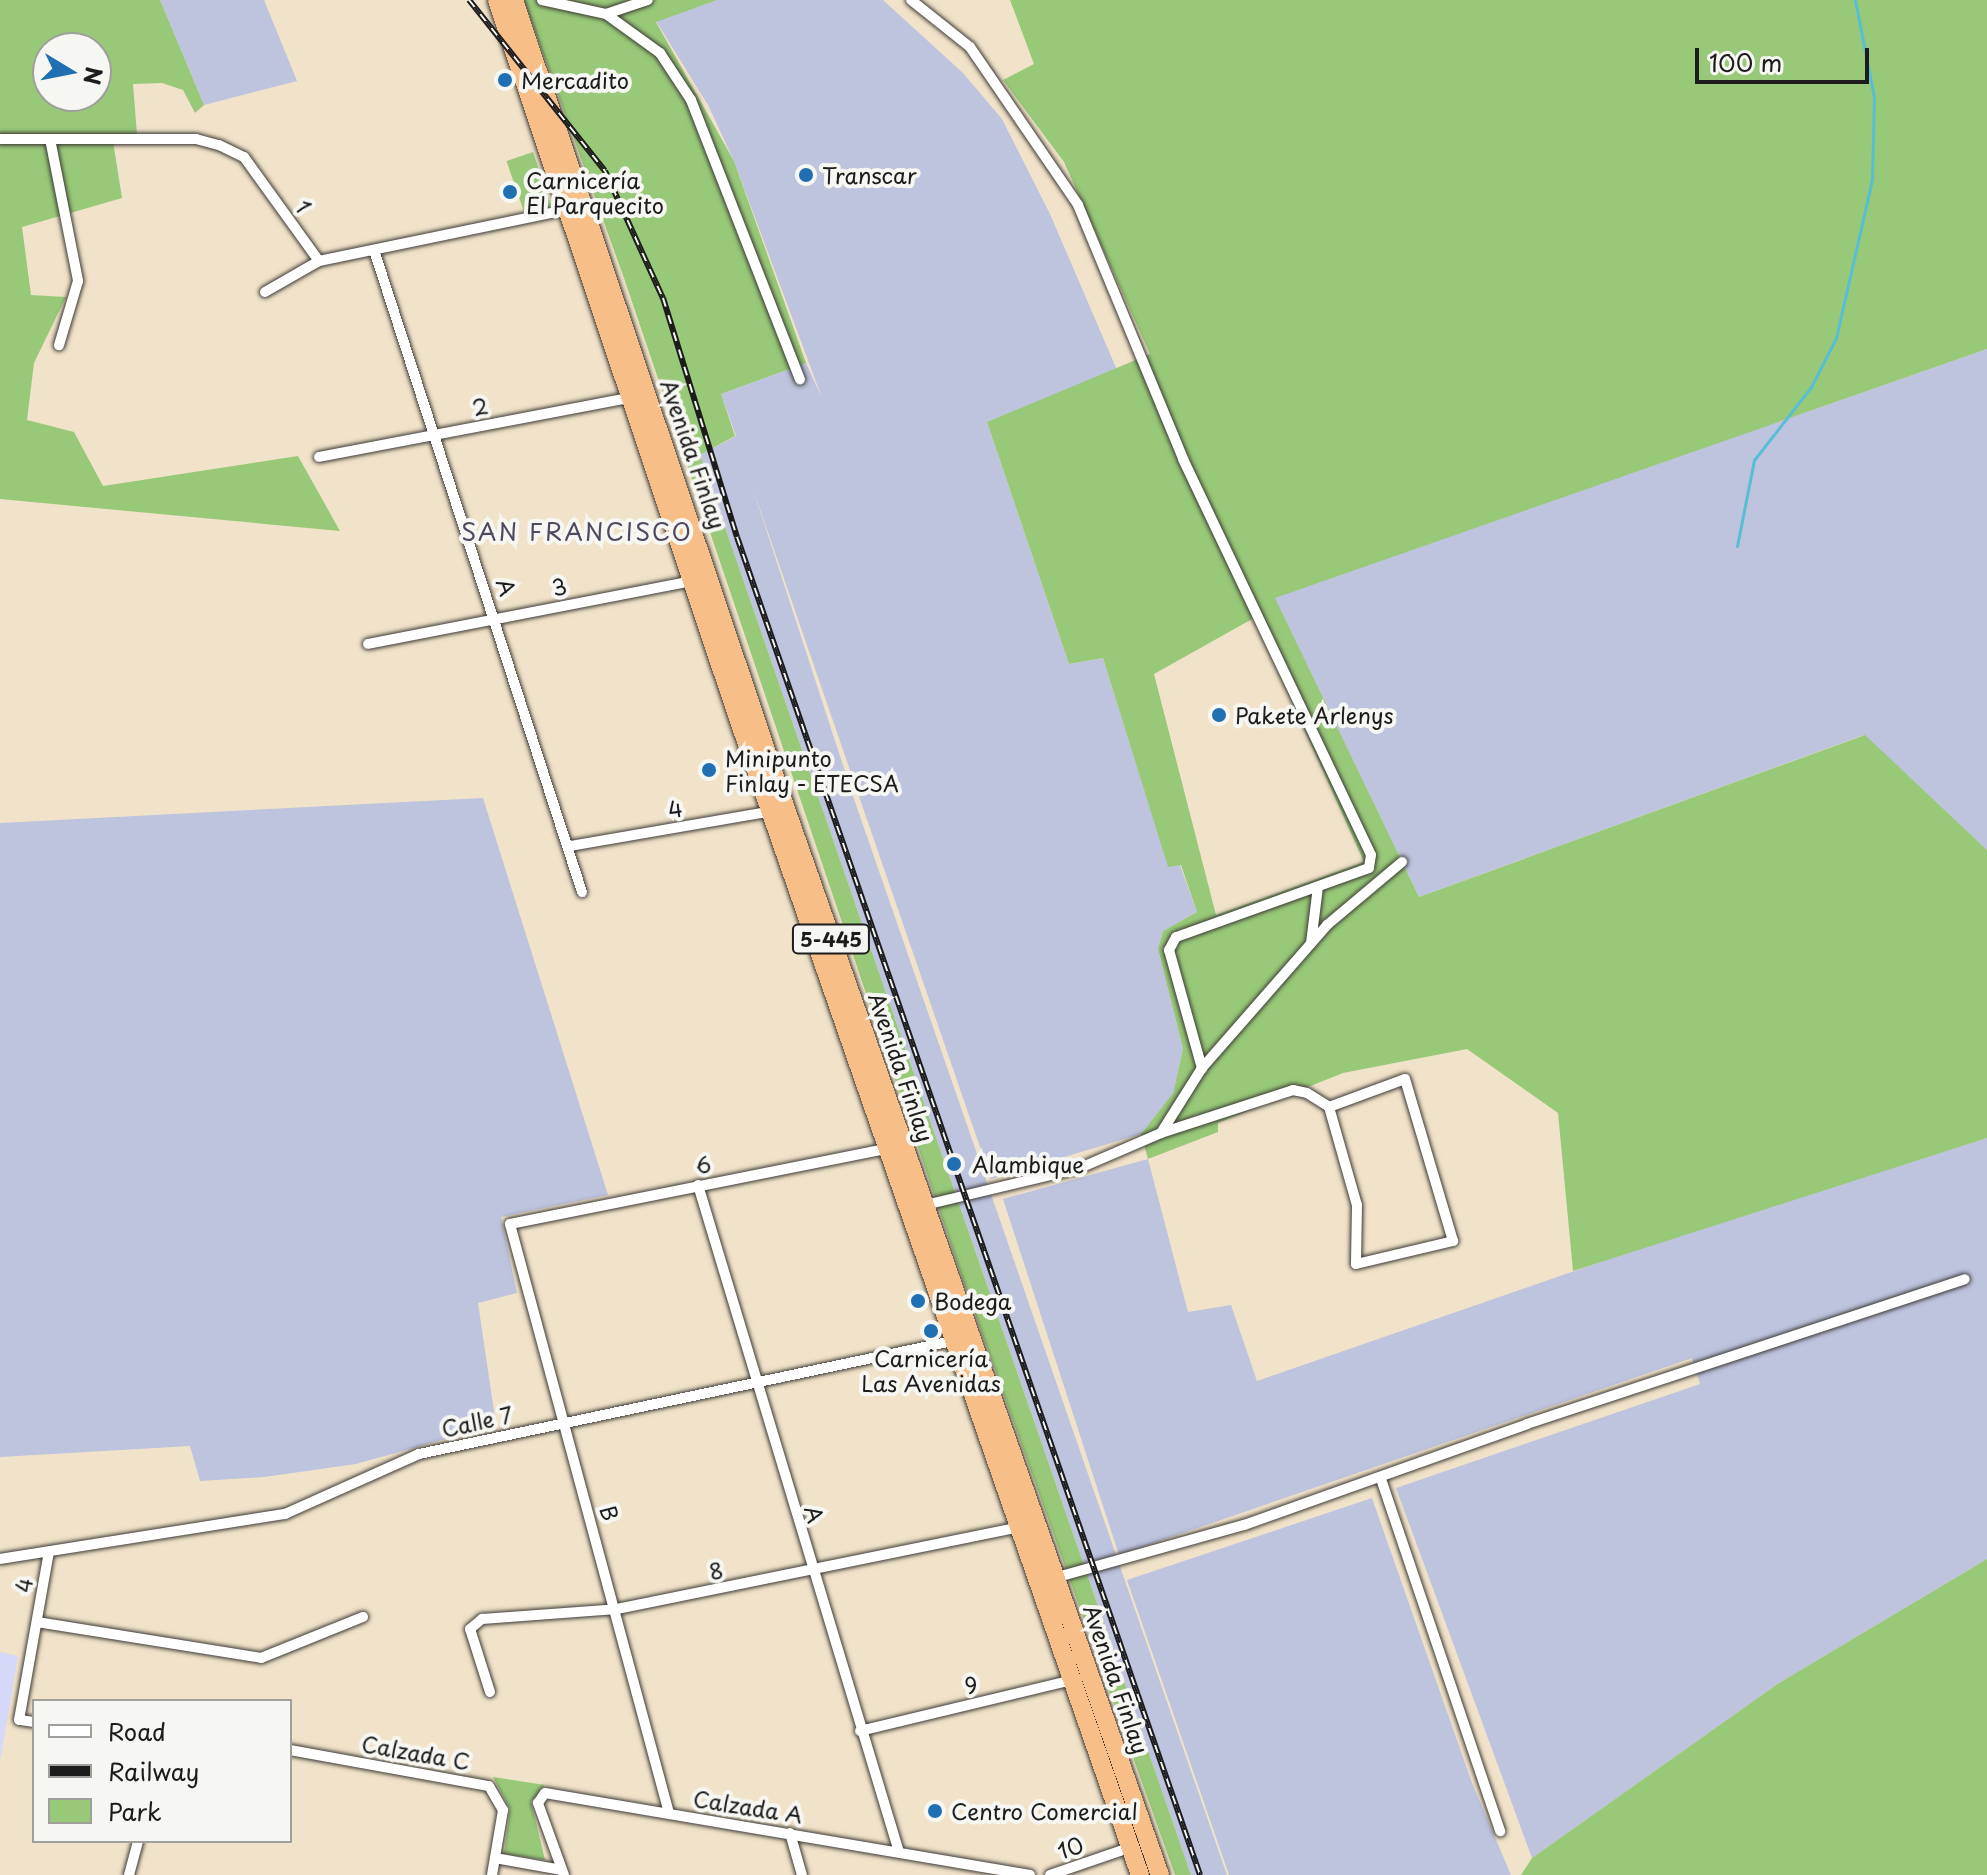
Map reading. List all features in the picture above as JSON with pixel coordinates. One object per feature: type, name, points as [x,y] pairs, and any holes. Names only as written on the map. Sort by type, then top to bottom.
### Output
[{"type":"highway","name":"Avenida Finlay","points":[[497,0],[575,207],[641,396],[778,810],[1046,1581],[1139,1844],[1160,1875]]},
{"type":"highway","name":"Avenida Finlay","points":[[514,0],[575,207]]},
{"type":"highway","name":"Avenida Finlay","points":[[1139,1844],[1140,1875]]},
{"type":"street","points":[[542,0],[606,14],[660,53],[691,100],[800,379]]},
{"type":"street","points":[[606,14],[648,0]]},
{"type":"street","points":[[911,0],[970,47],[1078,205],[1183,459],[1371,855],[1369,868],[1176,937],[1169,950],[1202,1068]]},
{"type":"street","name":"1","points":[[0,139],[196,139],[219,145],[244,157],[319,261]]},
{"type":"street","points":[[50,139],[78,281],[59,345]]},
{"type":"street","points":[[265,292],[319,261],[575,207]]},
{"type":"street","name":"A","points":[[374,250],[570,846],[582,892]]},
{"type":"street","name":"2","points":[[319,457],[641,396]]},
{"type":"street","name":"3","points":[[368,644],[703,579]]},
{"type":"street","name":"4","points":[[570,846],[778,810]]},
{"type":"street","points":[[1161,1133],[1202,1068],[1311,943],[1402,862]]},
{"type":"street","points":[[1311,943],[1318,887]]},
{"type":"street","points":[[916,1208],[1080,1168],[1161,1133],[1293,1090],[1329,1107],[1405,1079],[1453,1241],[1356,1264],[1357,1205],[1329,1107]]},
{"type":"street","name":"6","points":[[510,1224],[895,1148]]},
{"type":"street","name":"A","points":[[698,1185],[811,1572],[899,1852]]},
{"type":"street","name":"B","points":[[510,1224],[617,1609],[669,1813]]},
{"type":"street","points":[[1046,1581],[1244,1525],[1381,1479],[1527,1424],[1965,1279]]},
{"type":"street","name":"Calle 7","points":[[0,1559],[285,1514],[419,1454],[962,1339]]},
{"type":"street","points":[[1381,1479],[1500,1831]]},
{"type":"street","name":"8","points":[[490,1692],[470,1629],[482,1619],[617,1609],[1027,1526]]},
{"type":"street","name":"4","points":[[32,1722],[19,1720],[49,1552]]},
{"type":"street","points":[[37,1622],[261,1658],[363,1617]]},
{"type":"street","name":"9","points":[[860,1731],[1081,1677]]},
{"type":"street","name":"Calzada C","points":[[292,1750],[489,1786],[503,1810],[492,1875]]},
{"type":"street","name":"Calzada A","points":[[563,1872],[538,1803],[545,1793],[1030,1875]]},
{"type":"street","points":[[790,1833],[802,1875]]},
{"type":"street","points":[[129,1875],[137,1843]]},
{"type":"street","name":"10","points":[[1050,1875],[1139,1844]]},
{"type":"street","points":[[495,1858],[563,1872]]},
{"type":"shaded area","points":[[160,0],[264,0],[297,81],[204,105]]},
{"type":"shaded area","points":[[717,0],[883,0],[963,73],[1002,119],[1050,214],[1117,370],[987,422],[1069,664],[1103,658],[1168,866],[1180,865],[1197,912],[1163,931],[1158,949],[1183,1049],[1173,1093],[1141,1134],[991,1179],[752,486],[854,799],[1227,1875],[1191,1875],[700,455],[736,436],[721,394],[806,363],[822,398],[734,161],[708,105],[656,21]]},
{"type":"shaded area","points":[[1987,349],[1987,850],[1864,735],[1419,897],[1274,597]]},
{"type":"shaded area","points":[[483,798],[608,1195],[501,1217],[517,1293],[478,1303],[496,1425],[356,1464],[264,1477],[200,1481],[190,1446],[0,1457],[0,823]]},
{"type":"shaded area","points":[[1987,1138],[1987,1559],[1779,1683],[1532,1858],[1396,1488],[1700,1384],[1692,1358],[1119,1555],[1003,1199],[1148,1159],[1188,1312],[1231,1305],[1257,1381],[1655,1243]]},
{"type":"shaded area","points":[[1372,1498],[1472,1783],[1511,1875],[1229,1875],[1127,1580]]},
{"type":"shaded area","points":[[0,1652],[18,1656],[0,1761]]},
{"type":"green space","points":[[0,0],[160,0],[204,105],[195,113],[183,90],[162,83],[133,84],[137,135],[112,135],[122,198],[22,227],[31,295],[66,297],[34,363],[27,420],[74,432],[103,486],[298,456],[340,531],[0,499]]},
{"type":"green space","points":[[524,0],[717,0],[656,22],[734,161],[806,363],[721,394],[735,436],[700,455],[1191,1875],[1175,1875],[964,1283],[624,278]]},
{"type":"green space","points":[[1010,0],[1987,0],[1987,349],[1275,598],[1419,897],[1865,735],[1987,850],[1987,1138],[1573,1271],[1558,1113],[1467,1049],[1343,1073],[1218,1123],[1218,1132],[1148,1159],[1141,1134],[1173,1093],[1183,1049],[1158,949],[1163,931],[1197,912],[1181,865],[1168,867],[1103,658],[1069,664],[987,422],[1150,354],[1064,162],[1003,80],[1034,64]],"holes":[[[1254,618],[1364,862],[1216,915],[1154,674]]]},
{"type":"green space","points":[[533,152],[552,207],[525,216],[507,161]]},
{"type":"green space","points":[[1987,1559],[1987,1875],[1521,1875],[1532,1858],[1779,1683]]},
{"type":"green space","points":[[493,1777],[545,1785],[531,1802],[545,1860],[504,1854],[510,1809]]},
{"type":"waterway","points":[[1737,546],[1754,460],[1811,387],[1836,338],[1872,179],[1874,97],[1855,0]]},
{"type":"railway","points":[[469,0],[605,171],[663,298],[737,537],[1200,1875]]},
{"type":"place","name":"Mercadito","points":[[505,80]]},
{"type":"place","name":"Transcar","points":[[806,175]]},
{"type":"place","name":"Carnicería El Parquecito","points":[[510,192]]},
{"type":"place","name":"Pakete Arlenys","points":[[1219,715]]},
{"type":"place","name":"Minipunto Finlay - ETECSA","points":[[709,770]]},
{"type":"place","name":"Alambique","points":[[954,1164]]},
{"type":"place","name":"Bodega","points":[[918,1301]]},
{"type":"place","name":"Carnicería Las Avenidas","points":[[931,1331]]},
{"type":"place","name":"Centro Comercial","points":[[935,1811]]},
{"type":"district","name":"SAN FRANCISCO","points":[[577,532]]}]
